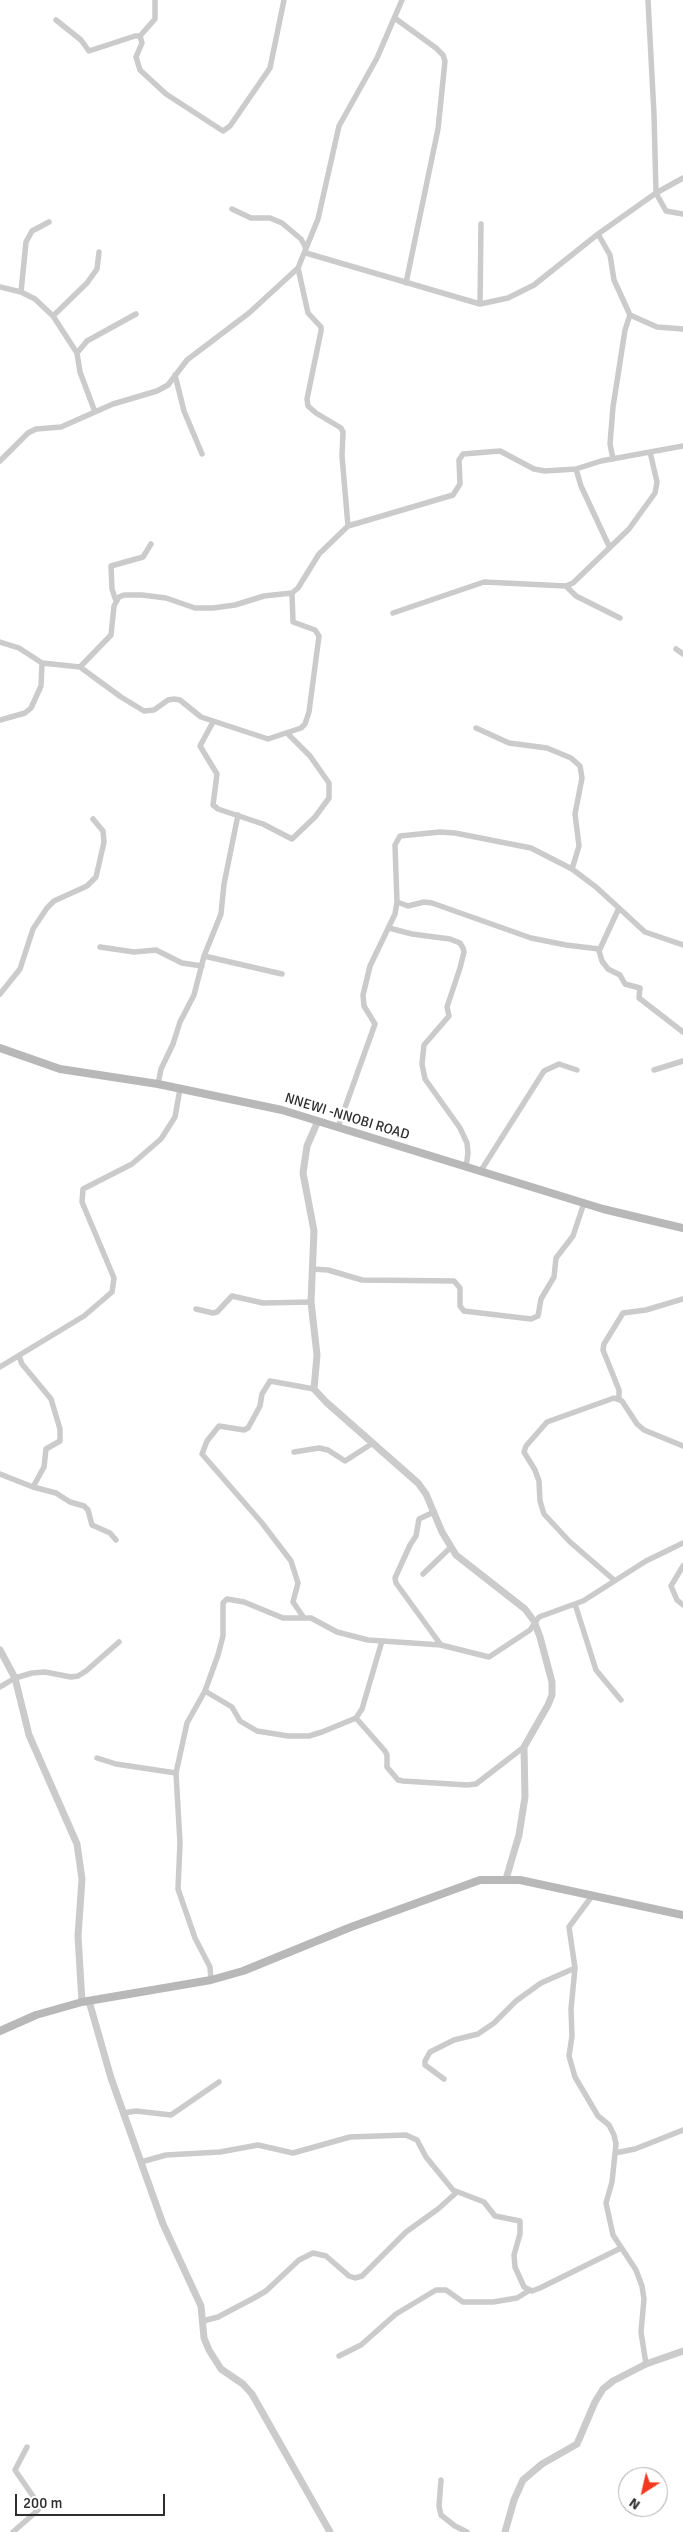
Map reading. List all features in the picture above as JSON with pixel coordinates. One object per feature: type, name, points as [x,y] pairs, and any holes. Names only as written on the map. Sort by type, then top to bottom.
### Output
[{"type":"main road","name":"NNEWI -NNOBI ROAD","points":[[0,1048],[60,1069],[180,1088],[282,1110],[584,1203],[683,1228]]},
{"type":"main road","points":[[0,2031],[36,2015],[85,2001],[211,1980],[271,1962],[351,1928],[480,1880],[506,1879],[683,1914]]},
{"type":"street","points":[[56,20],[80,40],[89,51],[140,36],[155,19],[154,0]]},
{"type":"street","points":[[140,36],[142,43],[136,57],[140,70],[166,94],[223,131],[230,126],[270,68],[284,0]]},
{"type":"street","points":[[0,461],[28,433],[36,429],[61,427],[113,404],[157,391],[168,384],[187,360],[249,313],[298,268],[306,253],[318,219],[339,126],[366,80],[396,19],[402,0]]},
{"type":"street","points":[[648,0],[656,193],[666,211],[683,214]]},
{"type":"street","points":[[396,19],[436,48],[443,55],[445,61],[438,130],[406,283]]},
{"type":"street","points":[[306,253],[480,304],[508,298],[534,286],[598,234],[656,193],[683,178]]},
{"type":"street","points":[[232,209],[251,218],[270,218],[282,223],[301,239],[306,253]]},
{"type":"street","points":[[21,292],[26,242],[32,231],[49,222]]},
{"type":"street","points":[[480,304],[482,224]]},
{"type":"street","points":[[598,234],[610,255],[614,280],[630,315],[657,327],[683,328]]},
{"type":"street","points":[[54,316],[87,283],[97,269],[100,252]]},
{"type":"street","points":[[298,268],[308,313],[321,326],[308,406],[341,428],[343,432],[342,456],[348,526]]},
{"type":"street","points":[[0,287],[21,292],[35,299],[54,316],[77,352],[80,372],[96,412]]},
{"type":"street","points":[[77,352],[87,341],[136,314]]},
{"type":"street","points":[[613,459],[610,444],[613,407],[625,330],[630,315]]},
{"type":"street","points":[[175,375],[184,411],[202,454]]},
{"type":"street","points":[[116,601],[124,595],[142,595],[166,598],[195,608],[213,608],[235,605],[264,596],[292,593],[298,588],[319,554],[348,526],[453,495],[460,484],[459,460],[463,454],[500,451],[508,453],[534,469],[545,471],[576,469],[613,459],[683,446]]},
{"type":"street","points":[[393,613],[484,582],[566,586],[573,583],[628,529],[655,493],[657,482],[650,452]]},
{"type":"street","points":[[576,469],[581,486],[609,546]]},
{"type":"street","points":[[80,667],[111,635],[116,601],[113,598],[111,566],[143,557],[151,544]]},
{"type":"street","points":[[566,586],[576,596],[620,618]]},
{"type":"street","points":[[0,642],[19,648],[42,662],[80,667],[120,697],[144,711],[154,710],[174,698],[180,700],[201,717],[268,739],[300,728],[308,718],[319,636],[315,630],[293,622],[292,593]]},
{"type":"street","points":[[676,649],[683,654]]},
{"type":"street","points":[[0,720],[25,713],[31,708],[41,686],[42,662]]},
{"type":"street","points":[[213,722],[200,746],[217,774],[213,805],[218,809],[238,815],[292,839],[315,817],[329,798],[329,782],[323,770],[286,733]]},
{"type":"street","points":[[476,728],[509,742],[548,748],[560,753],[580,766],[582,778],[575,814],[579,846],[572,869]]},
{"type":"street","points":[[158,1084],[161,1069],[173,1044],[180,1022],[194,995],[204,956],[221,914],[224,884],[238,815]]},
{"type":"street","points":[[0,994],[20,969],[33,929],[46,908],[54,900],[87,886],[96,877],[104,842],[103,831],[93,819]]},
{"type":"street","points":[[338,1127],[374,1029],[375,1021],[364,1006],[363,995],[370,966],[389,928],[397,902],[395,845],[400,836],[456,832],[531,848],[572,869],[645,932],[683,945]]},
{"type":"street","points":[[397,902],[408,906],[424,902],[432,903],[531,938],[600,949]]},
{"type":"street","points":[[619,908],[600,949],[600,955],[606,967],[620,975],[625,984],[640,988],[639,998],[683,1032]]},
{"type":"street","points":[[389,928],[412,934],[450,939],[460,943],[463,948],[460,968],[447,1007],[449,1016],[424,1045],[422,1064],[426,1079],[460,1128],[467,1142],[466,1167]]},
{"type":"street","points":[[100,948],[134,952],[156,950],[182,963],[202,966]]},
{"type":"street","points":[[204,956],[282,974]]},
{"type":"street","points":[[654,1070],[683,1061]]},
{"type":"street","points":[[480,1172],[544,1071],[560,1064],[578,1070]]},
{"type":"street","points":[[0,1367],[84,1316],[112,1292],[114,1278],[82,1202],[83,1189],[132,1164],[161,1139],[175,1117],[180,1088]]},
{"type":"street","points":[[314,1388],[317,1355],[311,1302],[313,1217],[303,1173],[307,1146],[318,1121]]},
{"type":"street","points":[[313,1269],[328,1270],[362,1280],[454,1282],[460,1288],[460,1306],[464,1311],[516,1318],[536,1318],[544,1293],[554,1277],[556,1258],[573,1236],[584,1203]]},
{"type":"street","points":[[196,1309],[213,1313],[232,1296],[263,1303],[311,1302]]},
{"type":"street","points":[[683,1299],[646,1310],[622,1313],[604,1344],[604,1350],[619,1390],[619,1399],[640,1426],[683,1446]]},
{"type":"street","points":[[19,1356],[22,1364],[51,1399],[60,1429],[60,1441],[46,1449],[44,1466],[33,1487]]},
{"type":"street","points":[[304,1618],[293,1602],[298,1583],[291,1561],[267,1529],[202,1454],[208,1441],[219,1426],[244,1430],[248,1428],[260,1406],[262,1394],[270,1382],[314,1388],[326,1402],[418,1484],[426,1494],[450,1548],[468,1566],[525,1609],[534,1621],[552,1682],[552,1695],[524,1747],[476,1784],[466,1785],[398,1780],[387,1767],[385,1750],[356,1718]]},
{"type":"street","points":[[614,1580],[570,1542],[544,1514],[535,1470],[524,1450],[547,1422],[598,1402],[619,1399]]},
{"type":"street","points":[[294,1452],[319,1448],[328,1450],[347,1461],[373,1443]]},
{"type":"street","points":[[0,1474],[33,1487],[56,1493],[70,1502],[84,1506],[88,1510],[92,1525],[110,1533],[116,1540]]},
{"type":"street","points":[[434,1512],[418,1519],[416,1536],[395,1578],[396,1583],[441,1645]]},
{"type":"street","points":[[211,1980],[210,1967],[195,1938],[178,1889],[180,1842],[176,1773],[187,1723],[205,1691],[220,1646],[223,1604],[227,1599],[244,1602],[283,1618],[317,1620],[337,1632],[382,1641],[441,1645],[489,1657],[530,1630],[534,1621],[545,1614],[575,1604],[614,1580],[683,1543]]},
{"type":"street","points":[[423,1574],[450,1548]]},
{"type":"street","points":[[683,1566],[671,1586],[677,1600],[683,1604]]},
{"type":"street","points":[[575,1604],[596,1670],[621,1700]]},
{"type":"street","points":[[205,1691],[232,1707],[240,1721],[248,1727],[270,1734],[309,1736],[356,1718],[367,1695],[382,1641]]},
{"type":"street","points":[[0,1686],[15,1678],[32,1673],[45,1672],[72,1677],[78,1676],[119,1642]]},
{"type":"street","points":[[0,1650],[15,1678],[28,1735],[77,1844],[81,1860],[78,1936],[85,2001],[163,2224],[201,2306],[204,2338],[221,2369],[243,2384],[252,2394],[330,2532]]},
{"type":"street","points":[[506,1879],[526,1797],[524,1747]]},
{"type":"street","points":[[97,1758],[116,1764],[176,1773]]},
{"type":"street","points":[[592,1896],[568,1927],[575,1968],[571,2009],[570,2065],[598,2116],[609,2125],[616,2144],[612,2182],[606,2203],[613,2235],[636,2270],[642,2286],[644,2299],[641,2332],[646,2364]]},
{"type":"street","points":[[444,2079],[425,2065],[430,2052],[454,2040],[478,2034],[494,2023],[516,2001],[541,1983],[575,1968]]},
{"type":"street","points":[[123,2113],[136,2111],[171,2115],[219,2082]]},
{"type":"street","points":[[615,2153],[635,2149],[683,2131]]},
{"type":"street","points":[[141,2162],[166,2155],[220,2152],[258,2145],[293,2153],[350,2137],[406,2135],[416,2140],[426,2157],[450,2187],[457,2192],[484,2202],[495,2216],[520,2221],[520,2234],[514,2255],[515,2267],[524,2287],[530,2290]]},
{"type":"street","points":[[203,2321],[218,2317],[266,2291],[299,2260],[314,2253],[326,2256],[349,2276],[355,2278],[362,2276],[406,2232],[438,2210],[457,2192]]},
{"type":"street","points":[[339,2356],[361,2345],[396,2314],[436,2290],[446,2290],[463,2302],[509,2300],[530,2290],[540,2288],[621,2248]]},
{"type":"street","points":[[504,2532],[514,2500],[523,2480],[542,2464],[577,2444],[595,2402],[603,2389],[613,2381],[646,2364],[683,2351]]},
{"type":"street","points":[[13,2532],[38,2510],[39,2505],[15,2470],[27,2447]]},
{"type":"street","points":[[441,2480],[439,2506],[441,2515],[454,2526],[467,2532]]}]
